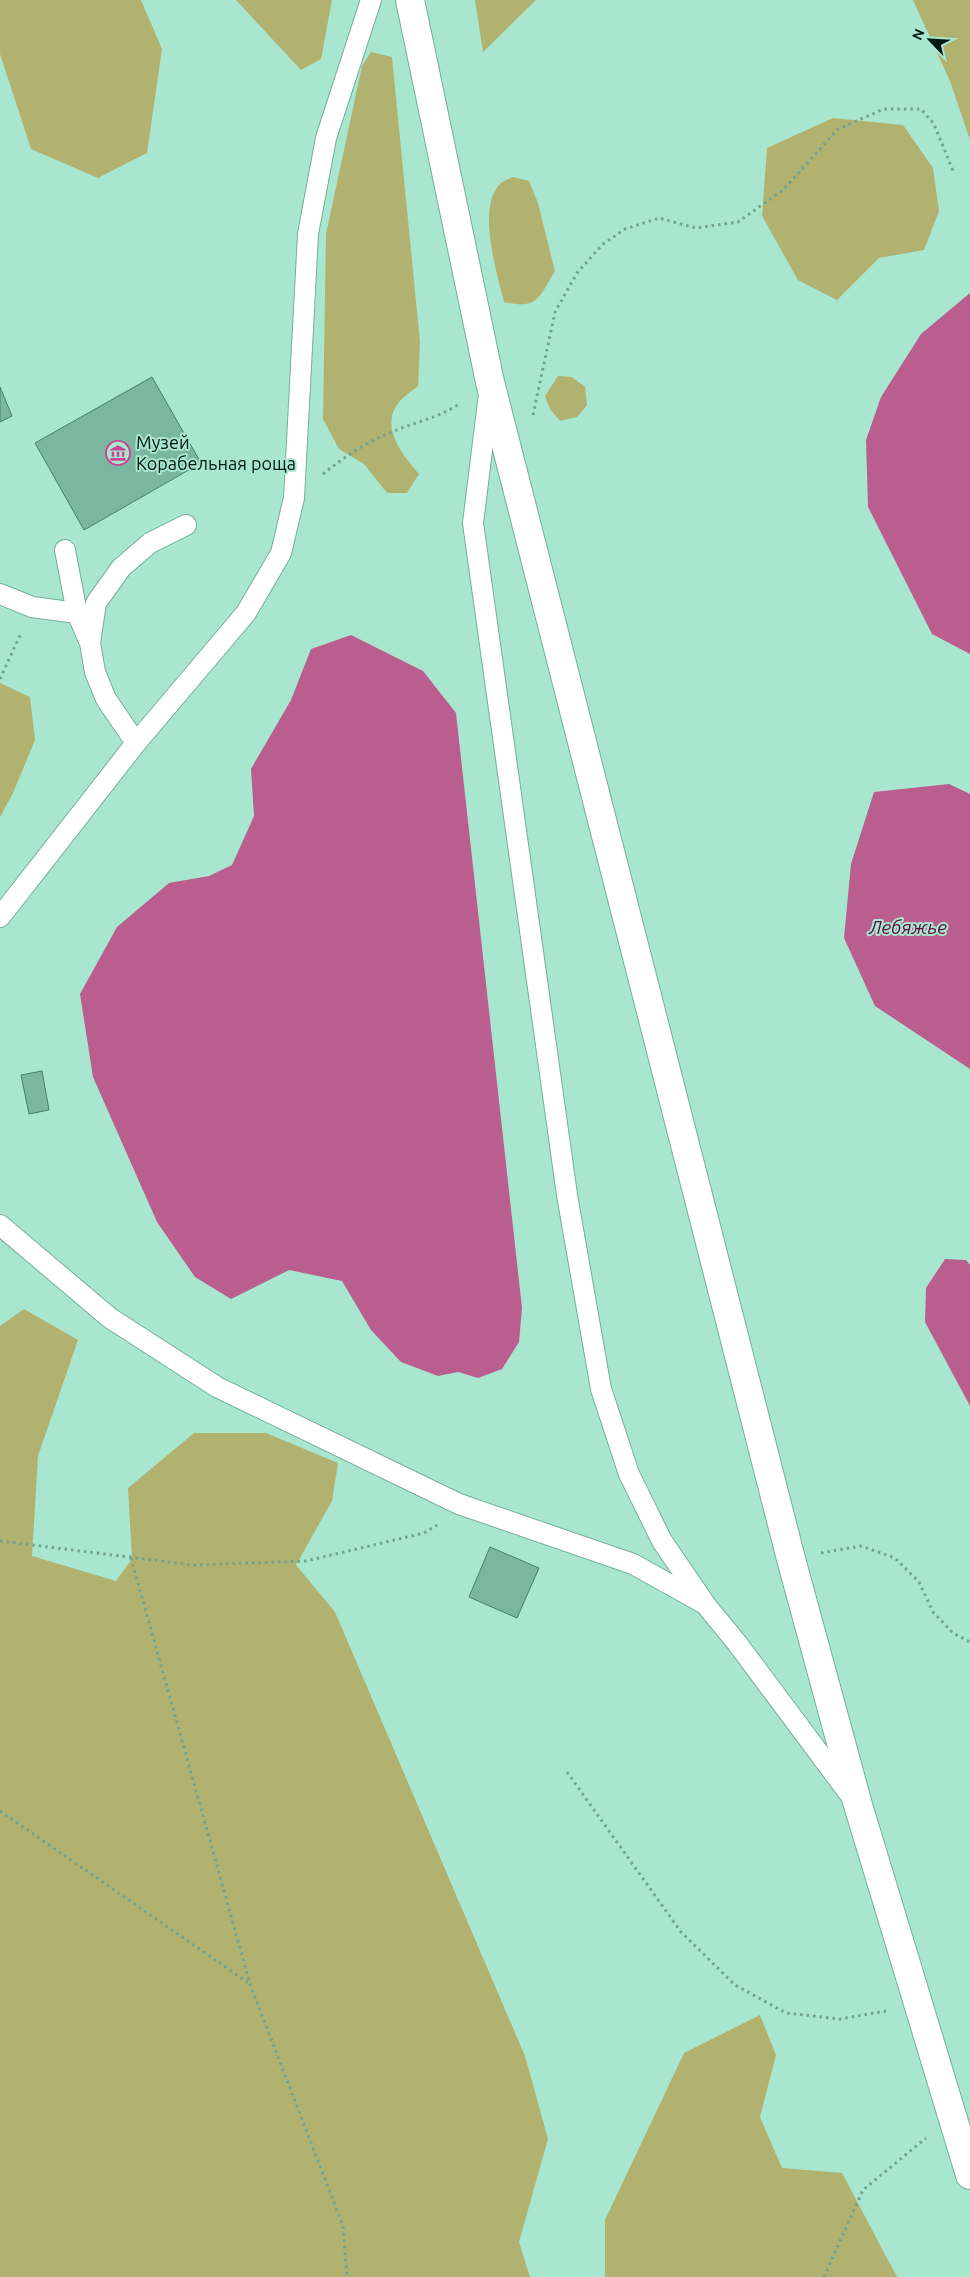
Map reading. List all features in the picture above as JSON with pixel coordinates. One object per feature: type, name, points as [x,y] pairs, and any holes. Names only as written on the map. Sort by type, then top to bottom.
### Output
[{"type":"street","points":[[410,0],[490,382],[791,1559],[858,1805],[970,2174]]},
{"type":"lane","points":[[0,917],[136,743],[246,613],[281,553],[294,498],[308,234],[326,138],[371,0]]},
{"type":"lane","points":[[490,382],[473,523],[567,1195],[601,1389],[629,1474],[662,1541],[705,1604],[738,1643],[858,1805]]},
{"type":"lane","points":[[90,643],[96,603],[121,568],[150,543],[186,525]]},
{"type":"lane","points":[[65,550],[77,613],[90,643],[95,672],[106,699],[136,743]]},
{"type":"lane","points":[[0,594],[32,607],[77,613]]},
{"type":"lane","points":[[0,1225],[110,1318],[217,1387],[459,1504],[633,1564],[705,1604]]},
{"type":"path","points":[[531,423],[555,312],[577,273],[602,245],[625,228],[659,218],[696,228],[738,222],[783,190],[838,129],[884,109],[921,109],[934,124],[953,171]]},
{"type":"path","points":[[294,498],[338,461],[385,435],[446,413],[490,382]]},
{"type":"path","points":[[0,679],[32,607]]},
{"type":"path","points":[[0,1541],[193,1565],[306,1561],[424,1533],[453,1514],[459,1504]]},
{"type":"path","points":[[791,1559],[861,1546],[895,1558],[919,1582],[933,1612],[953,1633],[970,1642]]},
{"type":"path","points":[[131,1558],[250,1984],[343,2226],[347,2277]]},
{"type":"path","points":[[567,1772],[681,1932],[735,1985],[786,2013],[840,2018],[919,2006]]},
{"type":"path","points":[[0,1811],[250,1984]]},
{"type":"path","points":[[824,2277],[863,2190],[952,2116]]},
{"type":"green space","points":[[0,0],[141,0],[162,49],[147,153],[98,178],[31,149],[0,54]]},
{"type":"green space","points":[[236,0],[332,0],[321,59],[301,70]]},
{"type":"green space","points":[[475,0],[536,0],[483,52]]},
{"type":"green space","points":[[913,0],[970,0],[970,140],[950,81]]},
{"type":"green space","points":[[371,52],[392,57],[420,342],[418,386],[400,401],[391,420],[395,440],[419,474],[407,493],[387,493],[364,464],[339,449],[323,419],[326,234],[362,66]]},
{"type":"green space","points":[[833,118],[903,125],[933,168],[939,211],[924,250],[879,258],[837,300],[798,280],[762,216],[767,148]]},
{"type":"green space","points":[[513,177],[529,181],[538,203],[555,271],[541,294],[531,303],[524,304],[504,302],[494,259],[489,225],[493,196],[500,184]]},
{"type":"green space","points":[[558,376],[572,377],[585,387],[587,405],[577,417],[560,421],[550,409],[545,396]]},
{"type":"green space","points":[[0,683],[30,697],[35,740],[13,793],[0,817]]},
{"type":"green space","points":[[24,1309],[78,1340],[38,1456],[32,1556],[116,1581],[132,1559],[128,1488],[194,1433],[266,1433],[338,1463],[332,1501],[296,1565],[335,1612],[525,2056],[548,2139],[519,2242],[530,2277],[0,2277],[0,1326]]},
{"type":"green space","points":[[760,2015],[776,2055],[760,2117],[782,2168],[842,2173],[897,2277],[605,2277],[605,2220],[684,2053]]},
{"type":"water","points":[[970,293],[970,654],[932,634],[868,507],[866,440],[881,397],[921,334]]},
{"type":"water","points":[[351,635],[423,671],[456,713],[522,1308],[519,1342],[502,1369],[478,1378],[458,1372],[438,1376],[401,1362],[371,1330],[342,1281],[289,1270],[231,1299],[195,1277],[157,1222],[93,1077],[80,994],[117,927],[169,883],[209,876],[232,865],[254,816],[251,769],[291,700],[311,649]]},
{"type":"water","name":"Лебяжье","points":[[949,784],[970,794],[970,1069],[875,1006],[844,938],[851,864],[874,792]]},
{"type":"water","points":[[945,1259],[966,1260],[970,1265],[970,1406],[925,1322],[926,1288]]},
{"type":"building","name":"Музей Корабельная роща","points":[[152,377],[201,463],[84,530],[35,443]]},
{"type":"building","points":[[0,387],[12,416],[0,422]]},
{"type":"building","points":[[42,1071],[49,1110],[29,1114],[21,1075]]},
{"type":"building","points":[[490,1547],[539,1568],[517,1618],[469,1597]]},
{"type":"place","name":"Музей Корабельная роща","points":[[118,453]]}]
